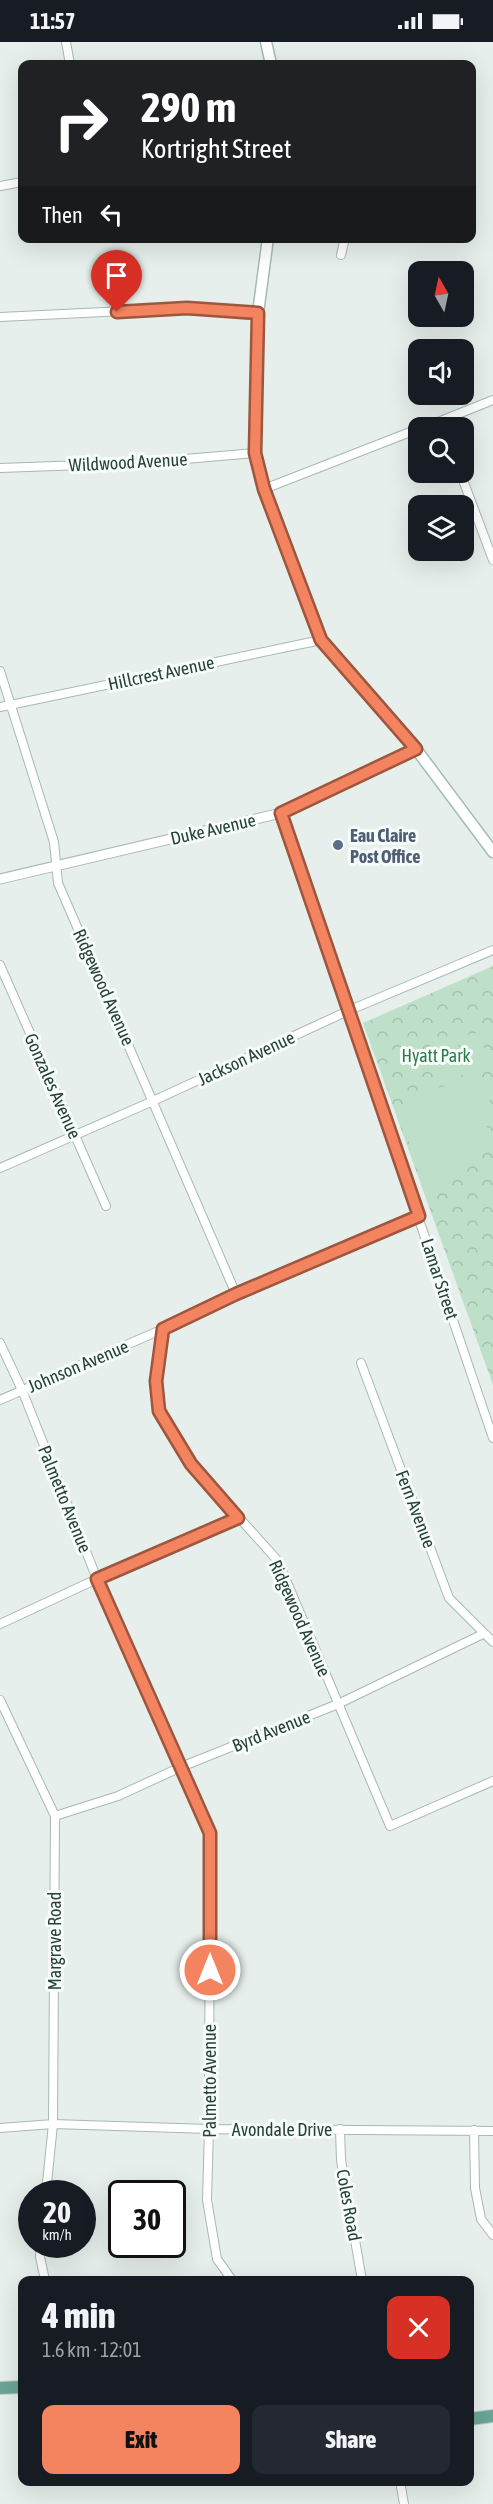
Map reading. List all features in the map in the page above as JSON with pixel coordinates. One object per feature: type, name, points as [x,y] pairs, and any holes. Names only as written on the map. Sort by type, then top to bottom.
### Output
[{"type":"main road","points":[[266,42],[270,60]]},
{"type":"main road","points":[[267,243],[258,313],[255,453],[264,489],[321,640],[416,749],[493,852]]},
{"type":"main road","points":[[0,2388],[18,2387]]},
{"type":"main road","points":[[474,2418],[493,2416]]},
{"type":"street","points":[[66,42],[69,60]]},
{"type":"street","points":[[0,186],[18,183]]},
{"type":"street","points":[[341,255],[344,243]]},
{"type":"street","points":[[0,317],[187,308],[258,313]]},
{"type":"street","points":[[457,417],[493,400]]},
{"type":"street","points":[[264,489],[408,433]]},
{"type":"street","name":"Wildwood Avenue","points":[[0,468],[139,462],[255,453]]},
{"type":"street","points":[[464,483],[493,560]]},
{"type":"street","name":"Hillcrest Avenue","points":[[0,707],[321,640]]},
{"type":"street","name":"Ridgewood Avenue","points":[[0,671],[54,842],[58,883],[236,1294]]},
{"type":"street","name":"Duke Avenue","points":[[0,879],[281,813],[416,749]]},
{"type":"street","name":"Lamar Street","points":[[281,813],[350,1010],[493,1438]]},
{"type":"street","name":"Jackson Avenue","points":[[0,1168],[76,1136],[350,1010],[493,951]]},
{"type":"street","name":"Gonzales Avenue","points":[[0,965],[106,1206]]},
{"type":"street","name":"Johnson Avenue","points":[[0,1400],[163,1329],[236,1294],[419,1216]]},
{"type":"street","name":"Ridgewood Avenue","points":[[163,1329],[156,1381],[159,1411],[191,1464],[278,1561],[390,1826],[493,1781]]},
{"type":"street","name":"Palmetto Avenue","points":[[0,1343],[22,1390],[97,1579],[210,1833],[207,2200],[217,2259],[229,2276]]},
{"type":"street","name":"Fern Avenue","points":[[361,1363],[449,1598],[493,1642]]},
{"type":"street","points":[[0,1624],[238,1518]]},
{"type":"street","name":"Byrd Avenue","points":[[55,1816],[118,1796],[181,1767],[338,1704],[483,1634]]},
{"type":"street","name":"Margrave Road","points":[[0,1700],[55,1816],[53,2124],[47,2180]]},
{"type":"street","name":"Avondale Drive","points":[[0,2128],[53,2124],[209,2129],[493,2131]]},
{"type":"street","name":"Coles Road","points":[[340,2129],[341,2160],[361,2276]]},
{"type":"street","points":[[474,2130],[476,2188],[481,2218],[493,2235]]},
{"type":"street","points":[[40,2258],[44,2276]]},
{"type":"street","points":[[401,2486],[404,2504]]},
{"type":"green space","name":"Hyatt Park","points":[[493,966],[493,1385],[363,1023]]},
{"type":"green space","points":[[480,1032],[489,1068],[467,1074],[458,1037]]},
{"type":"green space","points":[[456,1038],[465,1074],[443,1080],[434,1043]]},
{"type":"green space","points":[[489,1082],[488,1119],[478,1150],[458,1175],[424,1190],[401,1114],[403,1104],[410,1097],[436,1088]]},
{"type":"place","name":"Eau Claire Post Office","points":[[338,845]]},
{"type":"route","points":[[117,312],[187,308],[258,313],[255,453],[264,489],[321,640],[416,749],[281,813],[419,1216],[236,1294],[163,1329],[156,1381],[159,1411],[191,1464],[238,1518],[97,1579],[210,1833],[210,1970]]}]
